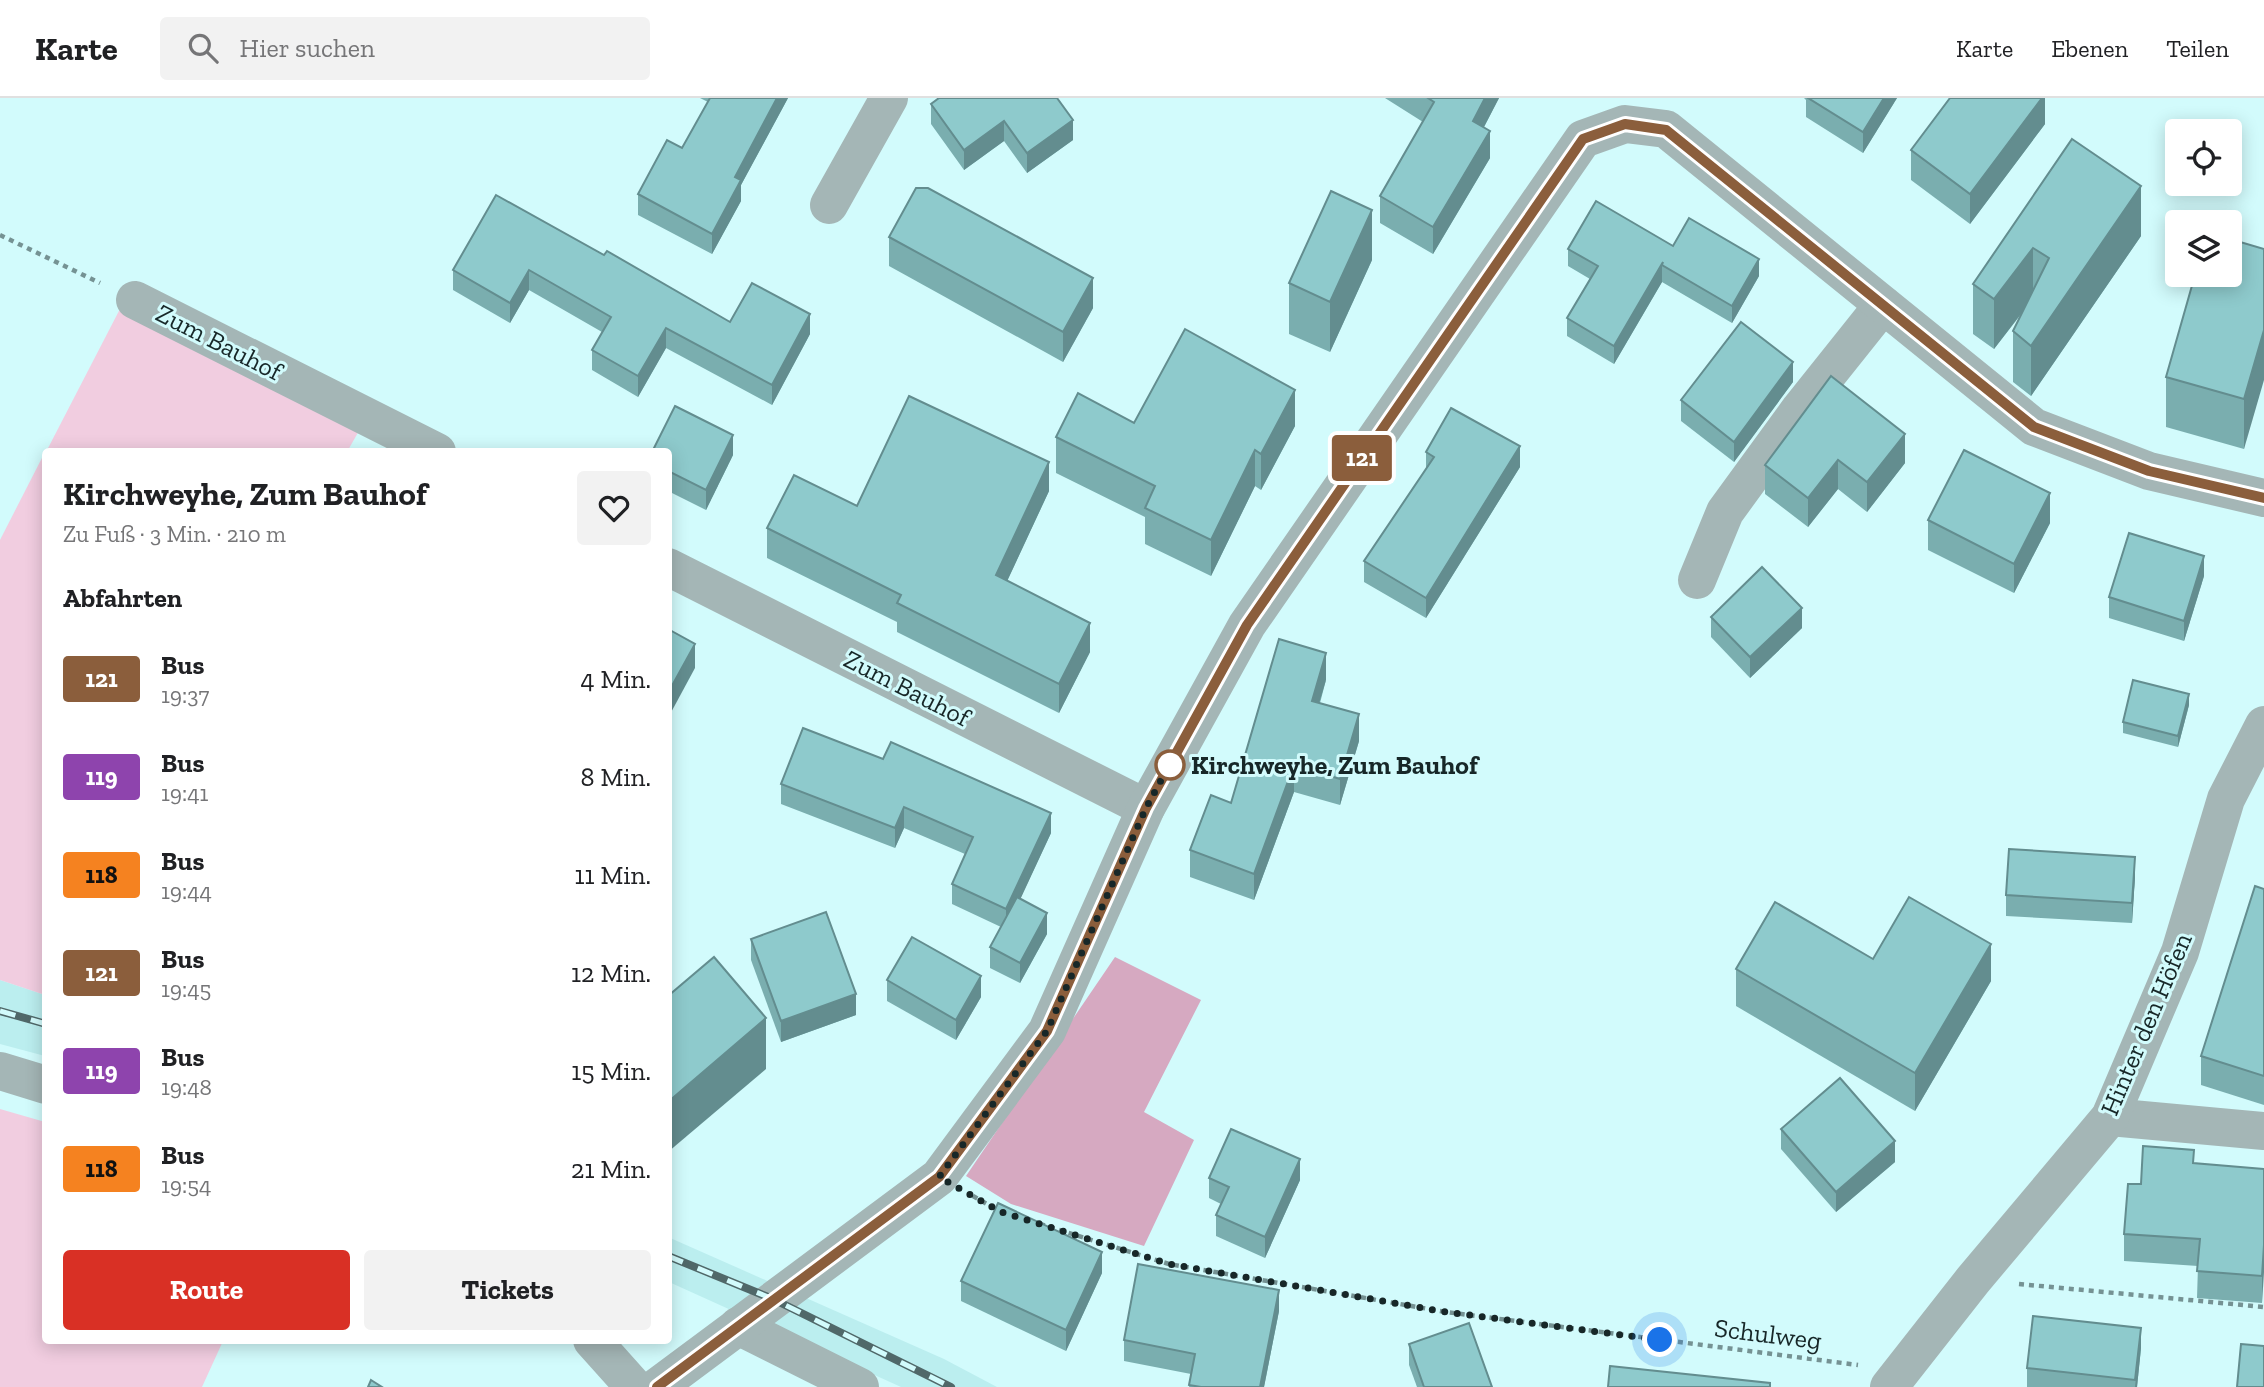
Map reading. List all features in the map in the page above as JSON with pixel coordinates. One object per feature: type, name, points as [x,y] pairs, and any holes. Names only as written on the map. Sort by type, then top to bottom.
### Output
[{"type":"street","points":[[829,205],[889,98]]},
{"type":"street","points":[[657,1387],[939,1177],[1047,1031],[1146,808],[1247,625],[1583,139],[1625,107],[1666,130],[2034,427],[2149,471],[2264,498]]},
{"type":"street","name":"Zum Bauhof","points":[[135,300],[429,448]]},
{"type":"street","points":[[1697,580],[1725,512],[1800,409],[1883,305]]},
{"type":"street","name":"Zum Bauhof","points":[[672,569],[1146,808]]},
{"type":"street","name":"Hinter den Höfen","points":[[1895,1379],[1973,1280],[2110,1117],[2180,952],[2226,799],[2264,725]]},
{"type":"street","points":[[0,1071],[42,1084]]},
{"type":"street","points":[[2110,1117],[2264,1131]]},
{"type":"street","points":[[738,1326],[860,1387]]},
{"type":"street","points":[[596,1344],[634,1387]]},
{"type":"path","name":"Zum Bauhof","points":[[0,235],[135,300]]},
{"type":"path","points":[[939,1177],[1001,1212]]},
{"type":"path","name":"Schulweg","points":[[1027,1220],[1169,1264],[1446,1312],[1895,1379]]},
{"type":"path","points":[[1973,1280],[2264,1307]]},
{"type":"shaded area","points":[[121,307],[360,429],[349,448],[48,448]]},
{"type":"shaded area","points":[[42,458],[42,994],[0,980],[0,540]]},
{"type":"shaded area","points":[[1115,957],[1201,1000],[1144,1112],[1194,1140],[1144,1246],[1011,1204],[966,1176]]},
{"type":"shaded area","points":[[0,980],[42,994],[42,1055],[0,1044]]},
{"type":"shaded area","points":[[0,1109],[42,1121],[42,1344],[222,1344],[202,1387],[0,1387]]},
{"type":"shaded area","points":[[672,1239],[944,1359],[997,1387],[901,1387],[672,1283]]},
{"type":"building","points":[[710,98],[777,98],[735,177],[741,180],[712,234],[638,194],[667,140],[682,148]]},
{"type":"building","points":[[939,98],[1057,98],[1073,120],[1027,153],[1004,121],[964,150],[931,104]]},
{"type":"building","points":[[1428,98],[1485,98],[1473,121],[1490,131],[1433,227],[1380,196],[1434,102]]},
{"type":"building","points":[[1808,98],[1884,98],[1863,132]]},
{"type":"building","points":[[1950,98],[2042,98],[1970,194],[1911,150]]},
{"type":"building","points":[[2072,139],[2141,186],[2031,346],[2013,331],[2049,258],[2033,248],[1994,299],[1973,284]]},
{"type":"building","points":[[916,188],[928,188],[1093,278],[1063,332],[889,237]]},
{"type":"building","points":[[1331,191],[1372,210],[1330,302],[1289,283]]},
{"type":"building","points":[[496,195],[604,255],[607,251],[730,322],[752,283],[810,314],[772,385],[666,328],[638,376],[592,350],[611,317],[529,270],[510,303],[453,270]]},
{"type":"building","points":[[1596,201],[1673,246],[1689,218],[1759,259],[1732,306],[1662,265],[1663,262],[1614,346],[1567,318],[1598,266],[1568,249]]},
{"type":"building","points":[[2242,243],[2264,249],[2264,330],[2244,399],[2166,377],[2192,287],[2242,287]]},
{"type":"building","points":[[1741,322],[1793,362],[1734,442],[1681,400]]},
{"type":"building","points":[[1185,329],[1295,390],[1261,454],[1255,450],[1211,540],[1145,508],[1155,486],[1056,437],[1078,393],[1134,423]]},
{"type":"building","points":[[1831,376],[1905,434],[1867,482],[1838,460],[1808,498],[1765,465]]},
{"type":"building","points":[[909,396],[1049,462],[996,575],[1090,623],[1059,684],[897,603],[901,595],[767,528],[794,475],[857,506]]},
{"type":"building","points":[[675,406],[733,435],[706,490],[672,473],[672,448],[654,448]]},
{"type":"building","points":[[1451,408],[1520,446],[1426,598],[1364,561],[1434,457],[1426,452]]},
{"type":"building","points":[[1964,450],[2050,493],[2014,564],[1928,520]]},
{"type":"building","points":[[2129,533],[2204,556],[2184,621],[2109,597]]},
{"type":"building","points":[[1762,567],[1802,608],[1750,657],[1711,617]]},
{"type":"building","points":[[672,631],[695,644],[672,686]]},
{"type":"building","points":[[1279,639],[1326,653],[1312,701],[1359,714],[1340,779],[1294,765],[1254,874],[1190,850],[1211,795],[1231,803]]},
{"type":"building","points":[[2133,680],[2189,694],[2178,736],[2123,722]]},
{"type":"building","points":[[803,728],[883,759],[891,742],[1051,813],[1006,909],[952,884],[973,837],[904,807],[895,828],[781,784]]},
{"type":"building","points":[[2009,849],[2135,857],[2132,903],[2006,895]]},
{"type":"building","points":[[2255,886],[2264,889],[2264,1076],[2201,1056]]},
{"type":"building","points":[[1017,897],[1047,913],[1020,963],[990,947]]},
{"type":"building","points":[[1909,897],[1991,944],[1915,1073],[1736,969],[1775,902],[1873,959]]},
{"type":"building","points":[[826,912],[856,994],[781,1021],[751,939]]},
{"type":"building","points":[[912,937],[981,976],[956,1020],[887,980]]},
{"type":"building","points":[[714,957],[766,1018],[672,1099],[672,993]]},
{"type":"building","points":[[1840,1078],[1895,1141],[1836,1192],[1781,1129]]},
{"type":"building","points":[[1231,1129],[1300,1159],[1265,1237],[1216,1215],[1229,1187],[1209,1178]]},
{"type":"building","points":[[2143,1146],[2194,1150],[2193,1163],[2264,1169],[2262,1276],[2197,1271],[2200,1239],[2124,1234],[2128,1184],[2141,1184]]},
{"type":"building","points":[[998,1203],[1102,1252],[1066,1330],[961,1281]]},
{"type":"building","points":[[1138,1264],[1279,1290],[1260,1387],[1189,1385],[1195,1354],[1124,1340]]},
{"type":"building","points":[[2033,1316],[2141,1328],[2135,1380],[2027,1368]]},
{"type":"building","points":[[1469,1323],[1492,1387],[1424,1387],[1409,1344]]},
{"type":"building","points":[[2241,1344],[2264,1346],[2264,1387],[2237,1387]]},
{"type":"building","points":[[1610,1366],[1770,1383],[1770,1387],[1608,1387]]},
{"type":"building","points":[[371,1380],[382,1387],[368,1387]]},
{"type":"railway","points":[[0,1011],[42,1023]]},
{"type":"railway","points":[[672,1258],[773,1299],[951,1387]]},
{"type":"bus line","name":"121","points":[[657,1387],[939,1177],[1047,1031],[1146,808],[1247,625],[1583,139],[1625,124],[1666,130],[2034,427],[2149,471],[2264,498]]},
{"type":"place","name":"Kirchweyhe, Zum Bauhof","points":[[1170,765]]},
{"type":"route","points":[[1170,765],[1171,762],[1146,808],[1047,1031],[939,1177],[1001,1212],[1169,1264],[1446,1312],[1660,1340]]}]
